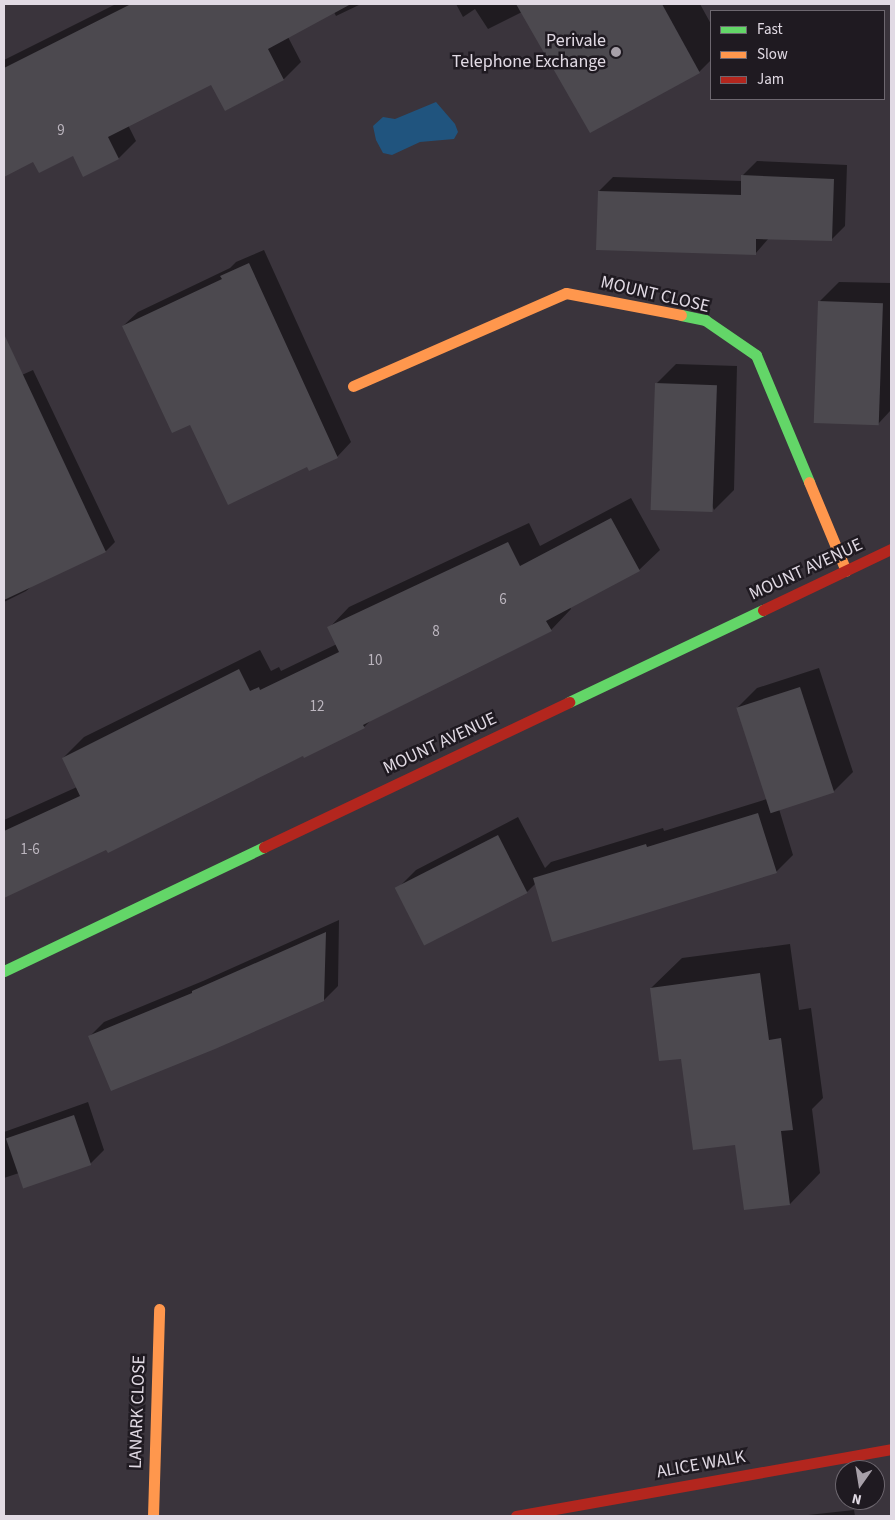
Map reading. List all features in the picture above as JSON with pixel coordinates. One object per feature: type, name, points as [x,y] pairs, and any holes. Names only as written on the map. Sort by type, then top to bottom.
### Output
[{"type":"street","name":"MOUNT CLOSE","points":[[353,386],[566,293],[705,320],[756,355],[846,571]]},
{"type":"street","name":"MOUNT AVENUE","points":[[4,971],[891,549]]},
{"type":"street","name":"LANARK CLOSE","points":[[152,1516],[159,1310]]},
{"type":"street","name":"ALICE WALK","points":[[516,1516],[891,1449]]},
{"type":"water","points":[[436,102],[455,124],[458,132],[454,139],[420,142],[392,155],[383,153],[376,140],[373,126],[383,117],[395,119]]},
{"type":"building","points":[[131,4],[351,4],[268,49],[284,80],[225,111],[211,85],[108,137],[119,159],[83,177],[73,156],[39,173],[33,162],[4,177],[4,68]]},
{"type":"building","name":"Perivale Telephone Exchange","points":[[516,4],[662,4],[700,73],[590,133]]},
{"type":"building","points":[[741,175],[834,179],[832,241],[756,239],[756,255],[596,250],[598,191],[741,195]]},
{"type":"building","points":[[249,263],[338,458],[309,471],[307,467],[228,505],[190,425],[172,433],[122,326],[222,279],[220,276]]},
{"type":"building","points":[[818,301],[883,303],[879,425],[814,423]]},
{"type":"building","points":[[4,334],[106,552],[4,600]]},
{"type":"building","points":[[655,383],[717,385],[713,512],[651,510]]},
{"type":"building","points":[[611,518],[640,571],[546,621],[552,631],[363,725],[365,728],[304,758],[303,756],[108,853],[106,850],[4,898],[4,831],[80,796],[62,758],[239,669],[250,691],[259,687],[260,690],[339,652],[327,627],[508,542],[520,566]]},
{"type":"building","points":[[800,687],[834,793],[771,813],[736,708]]},
{"type":"building","points":[[758,813],[777,873],[552,942],[533,878],[646,844],[647,847]]},
{"type":"building","points":[[498,835],[528,893],[424,946],[395,888]]},
{"type":"building","points":[[326,932],[324,1001],[215,1049],[111,1091],[88,1036],[192,993],[192,991]]},
{"type":"building","points":[[760,973],[769,1040],[781,1038],[793,1130],[781,1131],[790,1205],[744,1210],[735,1145],[693,1150],[681,1059],[659,1061],[650,988]]},
{"type":"building","points":[[74,1115],[91,1165],[23,1189],[6,1138]]},
{"type":"traffic: fast","points":[[681,315],[705,320],[756,355],[809,482]]},
{"type":"traffic: fast","points":[[569,702],[763,610]]},
{"type":"traffic: fast","points":[[4,971],[264,847]]},
{"type":"traffic: slow","points":[[353,386],[566,293],[681,315]]},
{"type":"traffic: slow","points":[[809,482],[846,571]]},
{"type":"traffic: slow","points":[[153,1516],[159,1309]]},
{"type":"traffic: jam","points":[[763,610],[891,549]]},
{"type":"traffic: jam","points":[[264,847],[569,702]]},
{"type":"traffic: jam","points":[[516,1516],[891,1449]]},
{"type":"place","name":"Perivale Telephone Exchange","points":[[616,52]]}]
